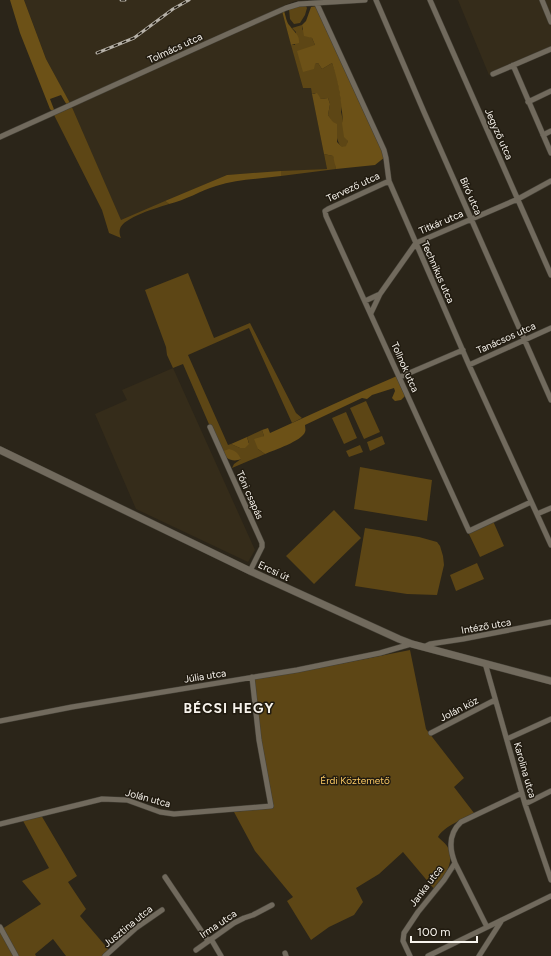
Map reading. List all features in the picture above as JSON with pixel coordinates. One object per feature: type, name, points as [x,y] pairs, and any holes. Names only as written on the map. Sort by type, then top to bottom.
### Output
[{"type":"main road","name":"Ercsi út","points":[[0,450],[250,571],[412,644],[551,681]]},
{"type":"street","name":"Tolmács utca","points":[[0,137],[194,48],[286,8],[299,4],[365,0]]},
{"type":"street","name":"Bíró utca","points":[[376,0],[403,66],[551,400]]},
{"type":"street","name":"Jegyző utca","points":[[430,0],[551,275]]},
{"type":"street","points":[[542,0],[551,22]]},
{"type":"street","name":"Technikus utca","points":[[318,4],[384,150],[389,180],[416,243],[469,365],[551,544]]},
{"type":"street","points":[[493,74],[551,49]]},
{"type":"street","points":[[513,65],[551,153]]},
{"type":"street","points":[[528,102],[551,91]]},
{"type":"street","points":[[543,135],[551,131]]},
{"type":"street","name":"Tervező utca","points":[[325,211],[389,180]]},
{"type":"street","name":"Titkár utca","points":[[371,313],[380,294],[416,243],[518,199],[551,181]]},
{"type":"street","name":"Tollnok utca","points":[[325,211],[469,531],[531,502]]},
{"type":"street","name":"Titkár utca","points":[[365,301],[380,294]]},
{"type":"street","name":"Tanácsos utca","points":[[469,365],[551,328]]},
{"type":"street","name":"Tanácsos utca","points":[[400,377],[463,350]]},
{"type":"street","name":"Tóni csapás","points":[[210,427],[262,543],[262,547],[250,571]]},
{"type":"street","points":[[537,514],[551,508]]},
{"type":"street","name":"Intéző utca","points":[[424,647],[433,643],[463,640],[551,622]]},
{"type":"street","name":"Júlia utca","points":[[0,722],[72,707],[334,663],[412,644]]},
{"type":"street","name":"Karolina utca","points":[[485,663],[525,804],[551,880]]},
{"type":"street","name":"Jolán utca","points":[[0,824],[102,799],[127,800],[160,812],[174,814],[271,806],[259,740],[252,692],[252,677]]},
{"type":"street","name":"Jolán köz","points":[[431,733],[495,700]]},
{"type":"street","points":[[507,739],[551,719]]},
{"type":"street","points":[[525,804],[551,791]]},
{"type":"street","name":"Janka utca","points":[[410,956],[403,941],[404,933],[455,863],[450,847],[451,838],[456,827],[461,822],[522,793]]},
{"type":"street","points":[[455,863],[487,927]]},
{"type":"street","points":[[166,877],[221,956]]},
{"type":"street","points":[[428,956],[551,896]]},
{"type":"street","name":"Irma utca","points":[[196,950],[234,923],[272,905]]},
{"type":"street","name":"Jusztina utca","points":[[108,955],[136,928],[162,910]]},
{"type":"street","points":[[479,956],[503,919]]},
{"type":"street","points":[[0,927],[16,956]]},
{"type":"shaded area","points":[[10,0],[24,0],[46,59],[71,105],[68,107],[61,95],[50,99],[55,112],[54,113],[50,109],[20,33]]},
{"type":"shaded area","points":[[24,0],[302,0],[295,1],[281,7],[303,88],[311,87],[327,169],[227,175],[121,221],[73,110],[46,59]]},
{"type":"shaded area","points":[[458,0],[551,0],[551,48],[489,75]]},
{"type":"shaded area","points":[[317,6],[385,157],[375,165],[336,169],[333,156],[324,154],[312,94],[317,93],[321,99],[328,98],[330,104],[328,115],[333,122],[337,124],[337,142],[342,147],[346,146],[348,141],[344,137],[339,92],[332,63],[322,69],[318,63],[315,64],[314,69],[303,72],[297,51],[315,45],[312,38],[304,36],[302,25],[306,21],[311,7]]},
{"type":"shaded area","points":[[282,11],[284,11],[288,23],[298,36],[299,43],[291,45]]},
{"type":"shaded area","points":[[281,171],[281,176],[232,182],[210,188],[169,204],[165,201],[227,175]]},
{"type":"shaded area","points":[[173,368],[255,550],[248,562],[136,509],[95,414],[127,400],[122,390]]},
{"type":"shaded area","points":[[397,376],[406,395],[401,400],[395,401],[392,398],[395,391],[394,388],[372,395],[367,399],[362,398],[305,425],[305,431],[299,439],[281,448],[265,454],[258,449],[254,439],[264,436],[262,430],[268,428],[270,433]]},
{"type":"shaded area","points":[[247,437],[249,444],[245,448],[240,448],[231,444]]},
{"type":"shaded area","points":[[229,449],[236,452],[241,459],[230,459],[221,452]]},
{"type":"green space","points":[[299,6],[306,6],[307,8],[300,23],[294,24],[290,19],[289,9]]},
{"type":"green space","points":[[302,25],[302,29],[312,38],[315,45],[315,64],[318,63],[322,69],[332,63],[337,76],[342,106],[341,112],[348,141],[347,146],[342,148],[328,115],[330,104],[328,98],[321,99],[315,93],[312,94],[311,88],[303,88],[291,45],[295,45],[296,32],[292,28]]},
{"type":"green space","points":[[71,105],[121,220],[165,201],[169,204],[127,221],[120,229],[121,238],[109,233],[102,210],[54,115]]},
{"type":"green space","points":[[324,154],[333,156],[336,169],[281,176],[281,171],[327,169]]},
{"type":"green space","points":[[188,273],[214,338],[250,323],[296,413],[302,418],[292,423],[249,328],[188,355],[228,445],[231,444],[240,448],[249,443],[247,437],[262,430],[264,436],[261,438],[258,449],[265,454],[232,468],[234,464],[241,459],[221,452],[183,364],[173,368],[167,355],[166,347],[145,290]]},
{"type":"green space","points":[[366,401],[380,432],[364,439],[350,408]]},
{"type":"green space","points":[[346,412],[357,438],[344,444],[332,418]]},
{"type":"green space","points":[[382,436],[385,444],[370,451],[367,442]]},
{"type":"green space","points":[[360,445],[363,452],[349,457],[346,451]]},
{"type":"green space","points":[[360,467],[432,480],[427,521],[354,509]]},
{"type":"green space","points":[[334,510],[361,538],[314,584],[286,556]]},
{"type":"green space","points":[[493,521],[504,546],[480,557],[468,532]]},
{"type":"green space","points":[[365,528],[419,537],[437,542],[440,546],[444,565],[437,595],[407,594],[355,586]]},
{"type":"green space","points":[[477,563],[484,579],[456,591],[450,575]]},
{"type":"green space","name":"Érdi Köztemető","points":[[410,650],[426,729],[464,778],[454,787],[474,813],[445,829],[438,837],[450,851],[450,863],[442,880],[435,890],[403,852],[379,874],[356,888],[363,902],[354,915],[329,927],[311,940],[287,901],[293,897],[255,851],[234,812],[272,807],[253,679]]},
{"type":"green space","points":[[41,815],[77,876],[68,882],[86,909],[80,916],[109,950],[103,956],[66,956],[53,939],[35,954],[36,956],[0,956],[0,927],[2,929],[41,904],[22,881],[49,868],[22,819]]},
{"type":"railway","points":[[97,53],[134,38],[173,9],[189,0]]},
{"type":"district","name":"BÉCSI HEGY","points":[[229,708]]}]
